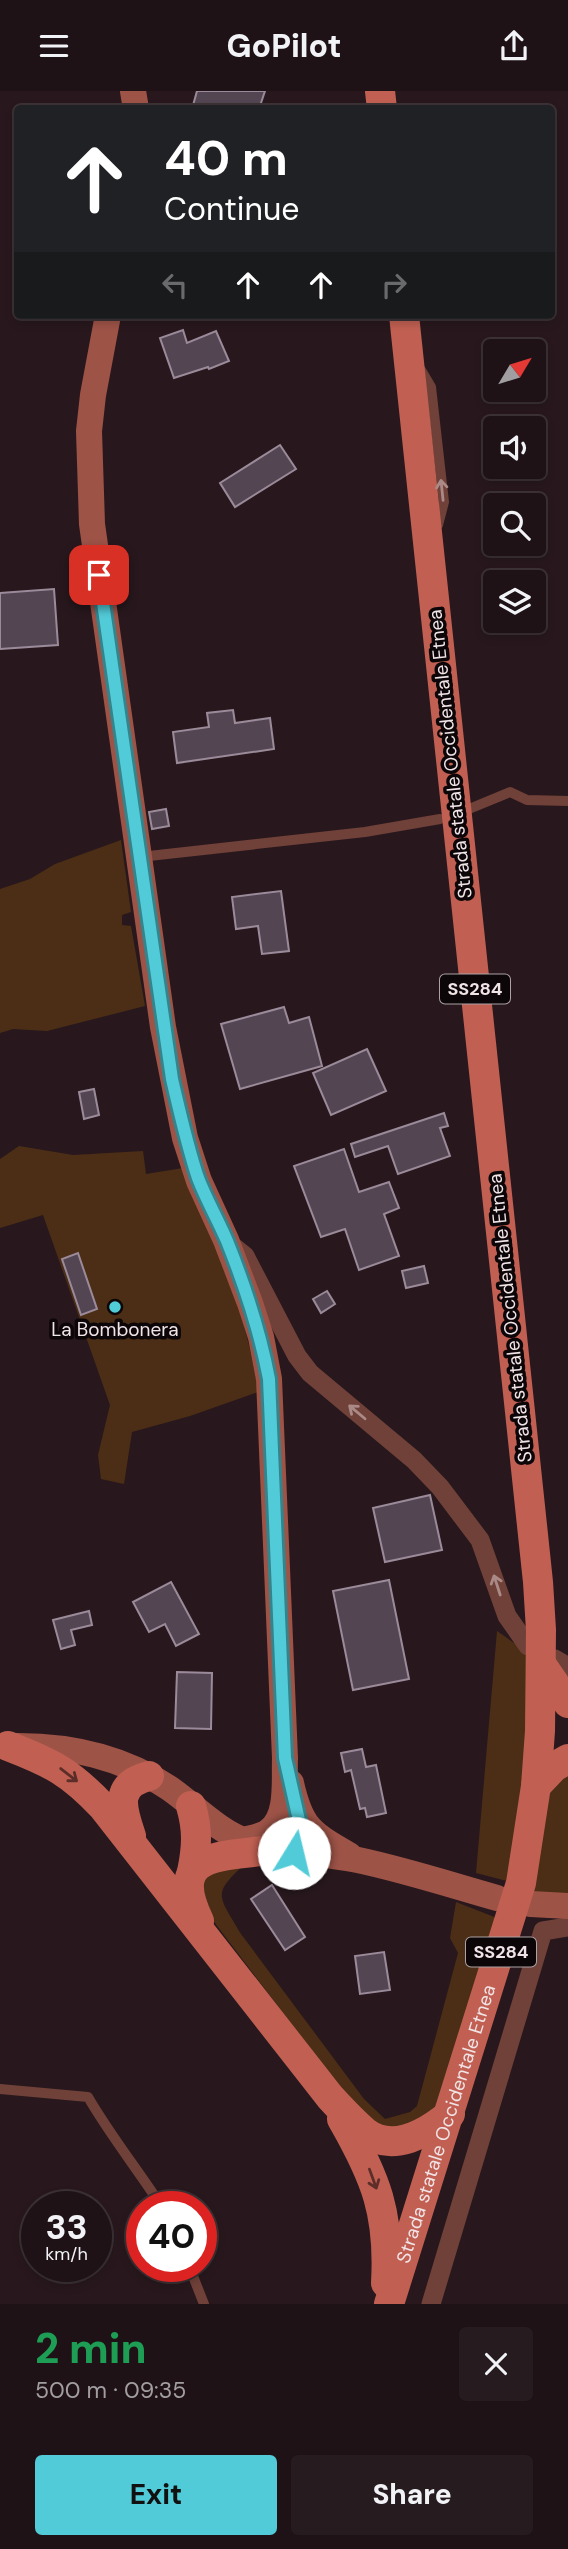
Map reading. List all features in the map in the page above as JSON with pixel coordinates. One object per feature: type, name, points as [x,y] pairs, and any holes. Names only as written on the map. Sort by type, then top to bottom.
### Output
[{"type":"main road","name":"Strada statale Occidentale Etnea","points":[[387,2304],[518,1895],[536,1786],[548,1659],[404,319]]},
{"type":"main road","points":[[548,1659],[568,1703]]},
{"type":"main road","points":[[4,1747],[61,1768],[85,1788],[135,1847],[330,2097],[367,2134],[386,2141],[408,2139],[430,2130],[450,2114]]},
{"type":"main road","points":[[536,1786],[554,1767],[568,1759]]},
{"type":"main road","points":[[135,1847],[122,1810],[123,1795],[130,1784],[149,1776]]},
{"type":"main road","points":[[191,1806],[197,1826],[197,1844],[187,1886],[189,1899],[208,1940]]},
{"type":"main road","points":[[192,1872],[202,1862],[214,1857],[269,1848]]},
{"type":"main road","points":[[330,2097],[372,2173],[381,2203],[388,2251],[387,2304]]},
{"type":"street","points":[[107,319],[93,395],[89,476],[92,524],[163,1027],[185,1138],[199,1181],[226,1240],[261,1337],[269,1379],[285,1758],[290,1807],[301,1829],[269,1848]]},
{"type":"street","points":[[226,1240],[245,1256],[297,1356],[310,1373],[428,1473],[473,1529],[488,1557],[508,1616],[548,1659]]},
{"type":"street","points":[[4,1747],[41,1745],[78,1749],[108,1758],[149,1776],[224,1831],[269,1848],[356,1859],[497,1898]]},
{"type":"street","points":[[269,1848],[268,1833],[290,1807]]},
{"type":"street","points":[[290,1807],[310,1830],[356,1859]]},
{"type":"street","points":[[531,1904],[568,1906]]},
{"type":"street","points":[[431,2304],[543,1931],[568,1927]]},
{"type":"lane","points":[[469,809],[510,792],[527,800],[568,801]]},
{"type":"lane","points":[[139,857],[365,832],[439,819]]},
{"type":"lane","points":[[0,2089],[88,2097],[108,2131],[151,2191]]},
{"type":"lane","points":[[195,2282],[204,2304]]},
{"type":"shaded area","points":[[121,840],[131,912],[122,915],[122,925],[131,926],[145,1006],[47,1031],[13,1029],[0,1033],[0,889],[30,879],[55,864]]},
{"type":"shaded area","points":[[19,1146],[73,1155],[143,1151],[146,1174],[183,1168],[238,1305],[258,1392],[190,1416],[132,1432],[124,1484],[101,1479],[98,1455],[110,1405],[43,1215],[0,1228],[0,1159]]},
{"type":"shaded area","points":[[497,1631],[527,1652],[527,1730],[523,1786],[507,1881],[476,1873]]},
{"type":"shaded area","points":[[568,1767],[568,1897],[529,1895],[545,1791]]},
{"type":"shaded area","points":[[247,1862],[223,1889],[223,1902],[227,1911],[241,1934],[364,2099],[385,2119],[410,2112],[417,2106],[458,1953],[450,1938],[456,1902],[497,1918],[436,2112],[405,2132],[365,2121],[196,1898],[204,1870]]},
{"type":"building","points":[[197,91],[265,91],[260,105],[193,105]]},
{"type":"building","points":[[183,330],[187,343],[216,331],[229,361],[174,378],[160,338]]},
{"type":"building","points":[[280,445],[296,469],[235,507],[220,483]]},
{"type":"building","points":[[54,589],[58,645],[0,649],[0,593]]},
{"type":"building","points":[[233,710],[235,723],[270,718],[274,749],[177,763],[173,732],[209,727],[207,713]]},
{"type":"building","points":[[166,809],[169,826],[152,829],[149,812]]},
{"type":"building","points":[[281,891],[289,951],[262,954],[258,926],[236,929],[232,897]]},
{"type":"building","points":[[284,1007],[289,1023],[309,1017],[322,1066],[240,1089],[221,1024]]},
{"type":"building","points":[[367,1049],[386,1091],[331,1115],[313,1073]]},
{"type":"building","points":[[94,1089],[99,1115],[84,1119],[79,1092]]},
{"type":"building","points":[[444,1113],[448,1126],[440,1128],[450,1156],[398,1174],[388,1146],[355,1157],[351,1144]]},
{"type":"building","points":[[344,1149],[359,1192],[389,1182],[399,1208],[384,1214],[399,1256],[359,1270],[345,1229],[321,1237],[294,1166]]},
{"type":"building","points":[[78,1253],[97,1309],[81,1315],[62,1259]]},
{"type":"building","points":[[424,1266],[428,1283],[406,1288],[402,1271]]},
{"type":"building","points":[[327,1291],[335,1304],[321,1313],[313,1299]]},
{"type":"building","points":[[430,1495],[442,1550],[385,1562],[373,1508]]},
{"type":"building","points":[[389,1580],[409,1679],[353,1690],[333,1591]]},
{"type":"building","points":[[171,1582],[199,1634],[176,1646],[165,1624],[149,1632],[133,1602]]},
{"type":"building","points":[[89,1611],[92,1625],[71,1630],[75,1645],[61,1649],[53,1620]]},
{"type":"building","points":[[177,1672],[212,1673],[211,1729],[175,1728]]},
{"type":"building","points":[[362,1749],[366,1767],[376,1765],[386,1813],[367,1817],[365,1808],[360,1809],[351,1770],[345,1772],[341,1753]]},
{"type":"building","points":[[272,1885],[305,1937],[285,1950],[251,1899]]},
{"type":"building","points":[[384,1952],[390,1990],[360,1994],[355,1956]]},
{"type":"place","name":"La Bombonera","points":[[115,1307]]},
{"type":"route","points":[[99,575],[172,1079],[185,1138],[199,1181],[226,1240],[250,1303],[261,1337],[269,1379],[285,1758],[301,1829],[294,1853]]}]
